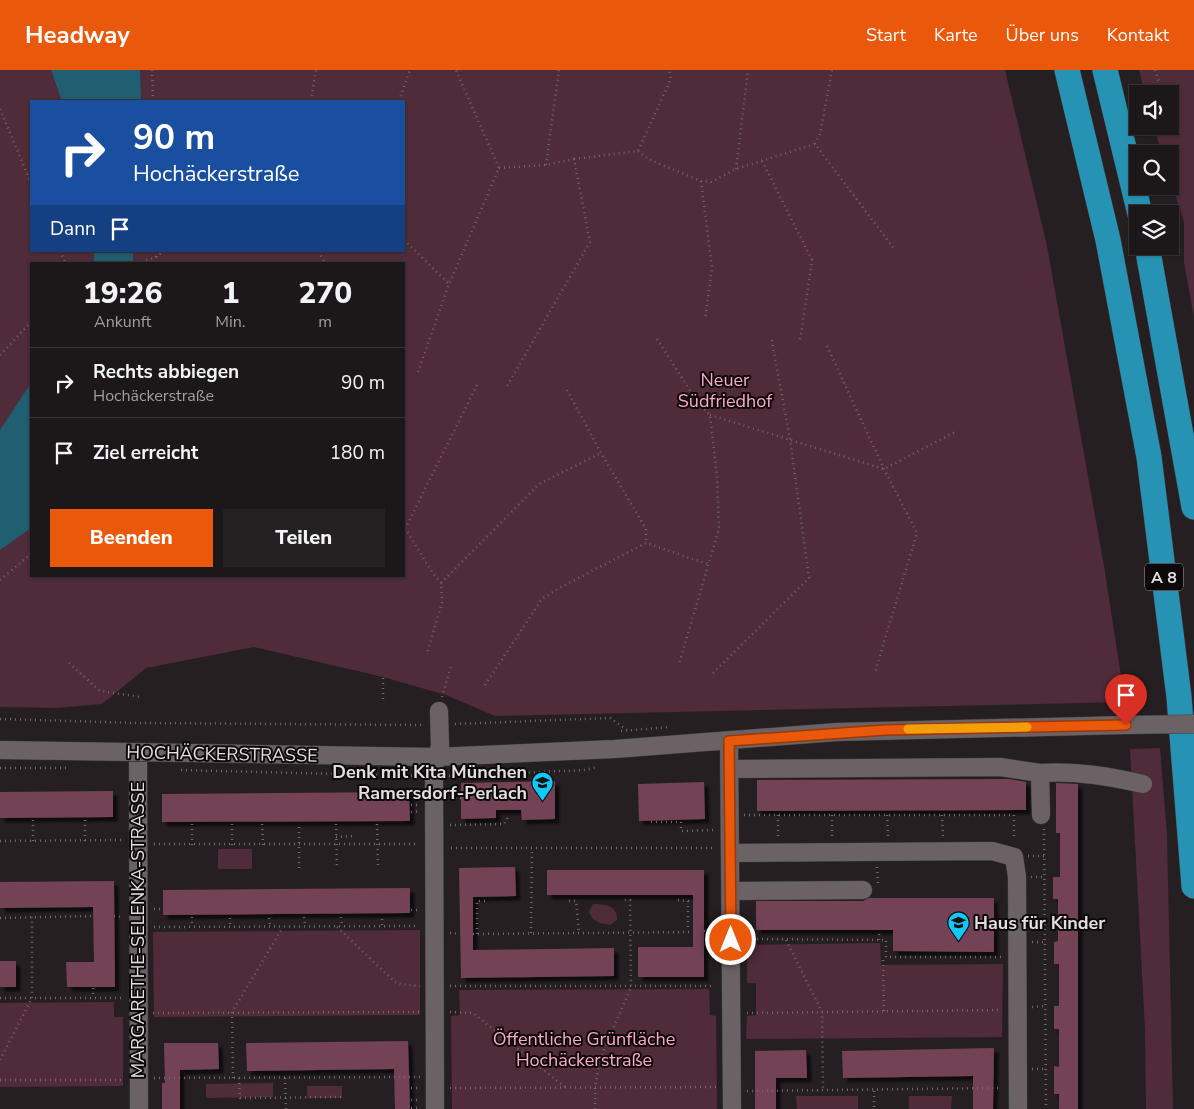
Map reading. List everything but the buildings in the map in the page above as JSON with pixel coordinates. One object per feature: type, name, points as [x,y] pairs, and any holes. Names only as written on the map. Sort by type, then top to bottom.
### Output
[{"type":"highway","name":"A 8","points":[[1067,70],[1108,240],[1149,456],[1179,697],[1194,886]]},
{"type":"highway","points":[[1105,70],[1138,205]]},
{"type":"highway","points":[[1149,255],[1194,507]]},
{"type":"street","points":[[429,1105],[435,1012],[435,757],[440,746],[440,710]]},
{"type":"street","name":"HOCHÄCKERSTRASSE","points":[[0,750],[435,757],[559,752],[885,730],[1194,724]]},
{"type":"street","points":[[729,741],[732,1109]]},
{"type":"street","name":"MARGARETHE-SELENKA-STRASSE","points":[[138,752],[139,1109]]},
{"type":"street","points":[[730,770],[1000,768],[1040,773],[1070,771],[1143,784]]},
{"type":"street","points":[[1040,773],[1041,815]]},
{"type":"street","points":[[731,853],[992,851],[1014,857],[1017,877],[1018,1109]]},
{"type":"street","points":[[731,891],[870,890]]},
{"type":"path","points":[[152,70],[153,100]]},
{"type":"path","points":[[311,100],[316,70]]},
{"type":"path","points":[[399,100],[410,70]]},
{"type":"path","points":[[418,372],[449,284],[499,168],[456,70]]},
{"type":"path","points":[[546,165],[559,70]]},
{"type":"path","points":[[638,152],[671,79],[669,70]]},
{"type":"path","points":[[736,169],[748,70]]},
{"type":"path","points":[[499,168],[546,165],[574,159],[638,152],[648,159],[701,181],[711,182],[736,169],[814,144],[820,134],[832,70]]},
{"type":"path","points":[[1155,70],[1160,85]]},
{"type":"path","points":[[0,109],[30,181]]},
{"type":"path","points":[[814,144],[895,250]]},
{"type":"path","points":[[506,388],[590,242],[574,159]]},
{"type":"path","points":[[762,161],[812,260],[800,341]]},
{"type":"path","points":[[701,181],[712,268],[705,320]]},
{"type":"path","points":[[405,241],[449,284]]},
{"type":"path","points":[[156,252],[156,262]]},
{"type":"path","points":[[142,262],[156,257],[163,252]]},
{"type":"path","points":[[0,355],[30,323]]},
{"type":"path","points":[[714,672],[809,578],[790,439],[771,336]]},
{"type":"path","points":[[657,339],[698,403],[710,416],[884,469],[957,431]]},
{"type":"path","points":[[827,346],[884,469],[917,532],[874,672]]},
{"type":"path","points":[[405,526],[478,383]]},
{"type":"path","points":[[567,390],[600,453],[646,529],[646,544]]},
{"type":"path","points":[[679,664],[719,529],[717,476],[710,416]]},
{"type":"path","points":[[441,583],[539,484],[600,453]]},
{"type":"path","points":[[405,530],[441,583],[442,603],[427,653]]},
{"type":"path","points":[[484,685],[542,599],[561,587],[646,544],[708,564]]},
{"type":"path","points":[[0,580],[30,555]]},
{"type":"path","points":[[69,663],[100,691],[140,697]]},
{"type":"path","points":[[440,710],[451,666]]},
{"type":"path","points":[[383,678],[383,701]]},
{"type":"path","points":[[0,719],[138,723],[440,710],[610,718],[627,730]]},
{"type":"path","points":[[447,776],[584,770],[602,766]]},
{"type":"path","points":[[181,770],[258,774],[421,776]]},
{"type":"path","points":[[447,798],[461,798]]},
{"type":"path","points":[[411,805],[421,805]]},
{"type":"path","points":[[411,812],[421,811]]},
{"type":"path","points":[[744,815],[1014,816],[1014,857]]},
{"type":"path","points":[[1041,815],[1044,821],[1046,1109]]},
{"type":"path","points":[[435,825],[504,824],[508,817]]},
{"type":"path","points":[[32,820],[33,841]]},
{"type":"path","points":[[85,820],[85,841]]},
{"type":"path","points":[[651,822],[681,822],[681,831],[719,830]]},
{"type":"path","points":[[192,824],[192,845]]},
{"type":"path","points":[[232,824],[232,844]]},
{"type":"path","points":[[262,824],[262,845]]},
{"type":"path","points":[[336,824],[337,868]]},
{"type":"path","points":[[377,824],[378,867]]},
{"type":"path","points":[[299,825],[299,868]]},
{"type":"path","points":[[336,837],[354,836]]},
{"type":"path","points":[[0,841],[138,842],[157,845],[377,844],[532,848],[714,848],[731,853]]},
{"type":"path","points":[[531,933],[532,848]]},
{"type":"path","points":[[870,890],[876,852]]},
{"type":"path","points":[[595,1109],[595,1088],[600,1059],[630,987],[630,900],[623,900]]},
{"type":"path","points":[[678,900],[688,901],[688,931]]},
{"type":"path","points":[[489,901],[476,901],[475,934],[630,931],[693,932]]},
{"type":"path","points":[[569,901],[576,901],[579,933]]},
{"type":"path","points":[[151,909],[162,909]]},
{"type":"path","points":[[411,910],[422,910]]},
{"type":"path","points":[[0,918],[93,916]]},
{"type":"path","points":[[0,1060],[32,998],[32,917]]},
{"type":"path","points":[[304,917],[305,926]]},
{"type":"path","points":[[341,917],[342,926]]},
{"type":"path","points":[[192,918],[192,927]]},
{"type":"path","points":[[230,918],[230,927]]},
{"type":"path","points":[[269,918],[270,926]]},
{"type":"path","points":[[382,919],[382,926]]},
{"type":"path","points":[[233,1078],[232,1012],[283,926]]},
{"type":"path","points":[[138,927],[423,926],[435,928]]},
{"type":"path","points":[[337,927],[395,982],[410,986]]},
{"type":"path","points":[[879,930],[879,940]]},
{"type":"path","points":[[731,940],[886,940],[886,957],[883,960],[884,1011]]},
{"type":"path","points":[[786,940],[822,1012],[823,1090]]},
{"type":"path","points":[[886,957],[1017,957]]},
{"type":"path","points":[[435,986],[731,986]]},
{"type":"path","points":[[93,988],[93,998]]},
{"type":"path","points":[[0,998],[93,998],[139,1005],[232,1012],[473,1013],[565,1087]]},
{"type":"path","points":[[757,1012],[1000,1010]]},
{"type":"path","points":[[240,1078],[240,1098],[341,1097]]},
{"type":"path","points":[[0,1080],[286,1078],[429,1082]]},
{"type":"path","points":[[286,1078],[286,1109]]},
{"type":"path","points":[[411,1088],[429,1082]]},
{"type":"path","points":[[451,1088],[713,1087]]},
{"type":"path","points":[[732,1091],[1018,1088]]},
{"type":"path","points":[[874,1090],[874,1109]]},
{"type":"path","points":[[411,1100],[429,1105]]},
{"type":"path","points":[[411,1108],[423,1108]]},
{"type":"green space","name":"Neuer Südfriedhof","points":[[0,70],[1005,70],[1047,246],[1104,566],[1125,702],[495,716],[446,695],[383,677],[254,647],[146,668],[102,704],[56,708],[0,707]]},
{"type":"green space","points":[[1139,70],[1194,70],[1194,318],[1184,262],[1184,222],[1175,195],[1179,195],[1179,145],[1159,145],[1157,135],[1179,135],[1179,85],[1143,85]]},
{"type":"green space","points":[[1160,748],[1167,835],[1173,1109],[1146,1109],[1145,1029],[1130,749]]},
{"type":"green space","points":[[218,849],[252,849],[252,869],[218,869]]},
{"type":"green space","points":[[593,904],[606,905],[613,909],[617,915],[617,920],[610,925],[593,919],[589,912]]},
{"type":"green space","points":[[420,930],[420,1015],[154,1017],[153,932]]},
{"type":"green space","points":[[880,943],[881,965],[1003,964],[1002,1037],[746,1039],[747,1016],[756,1015],[756,983],[747,983],[747,945]]},
{"type":"green space","name":"Öffentliche Grünfläche Hochäckerstraße","points":[[709,989],[710,1015],[716,1016],[717,1109],[452,1109],[451,1016],[460,1015],[459,990]]},
{"type":"green space","points":[[114,1002],[114,1017],[123,1017],[123,1086],[0,1087],[0,1003]]},
{"type":"green space","points":[[273,1083],[273,1097],[206,1098],[206,1084]]},
{"type":"green space","points":[[307,1086],[342,1086],[342,1098],[307,1098]]},
{"type":"green space","points":[[796,1096],[858,1096],[858,1109],[797,1109]]},
{"type":"green space","points":[[909,1096],[952,1096],[951,1109],[909,1109]]},
{"type":"water","points":[[51,70],[140,70],[141,100],[62,100]]},
{"type":"water","points":[[94,252],[133,252],[133,262],[94,262]]},
{"type":"water","points":[[30,385],[30,529],[0,550],[0,430]]},
{"type":"slow traffic","points":[[908,729],[1027,727]]},
{"type":"place","name":"Denk mit Kita München Ramersdorf-Perlach","points":[[543,801]]},
{"type":"place","name":"Haus für Kinder","points":[[958,942]]},
{"type":"route","points":[[731,940],[729,741],[885,730],[1126,725]]}]
